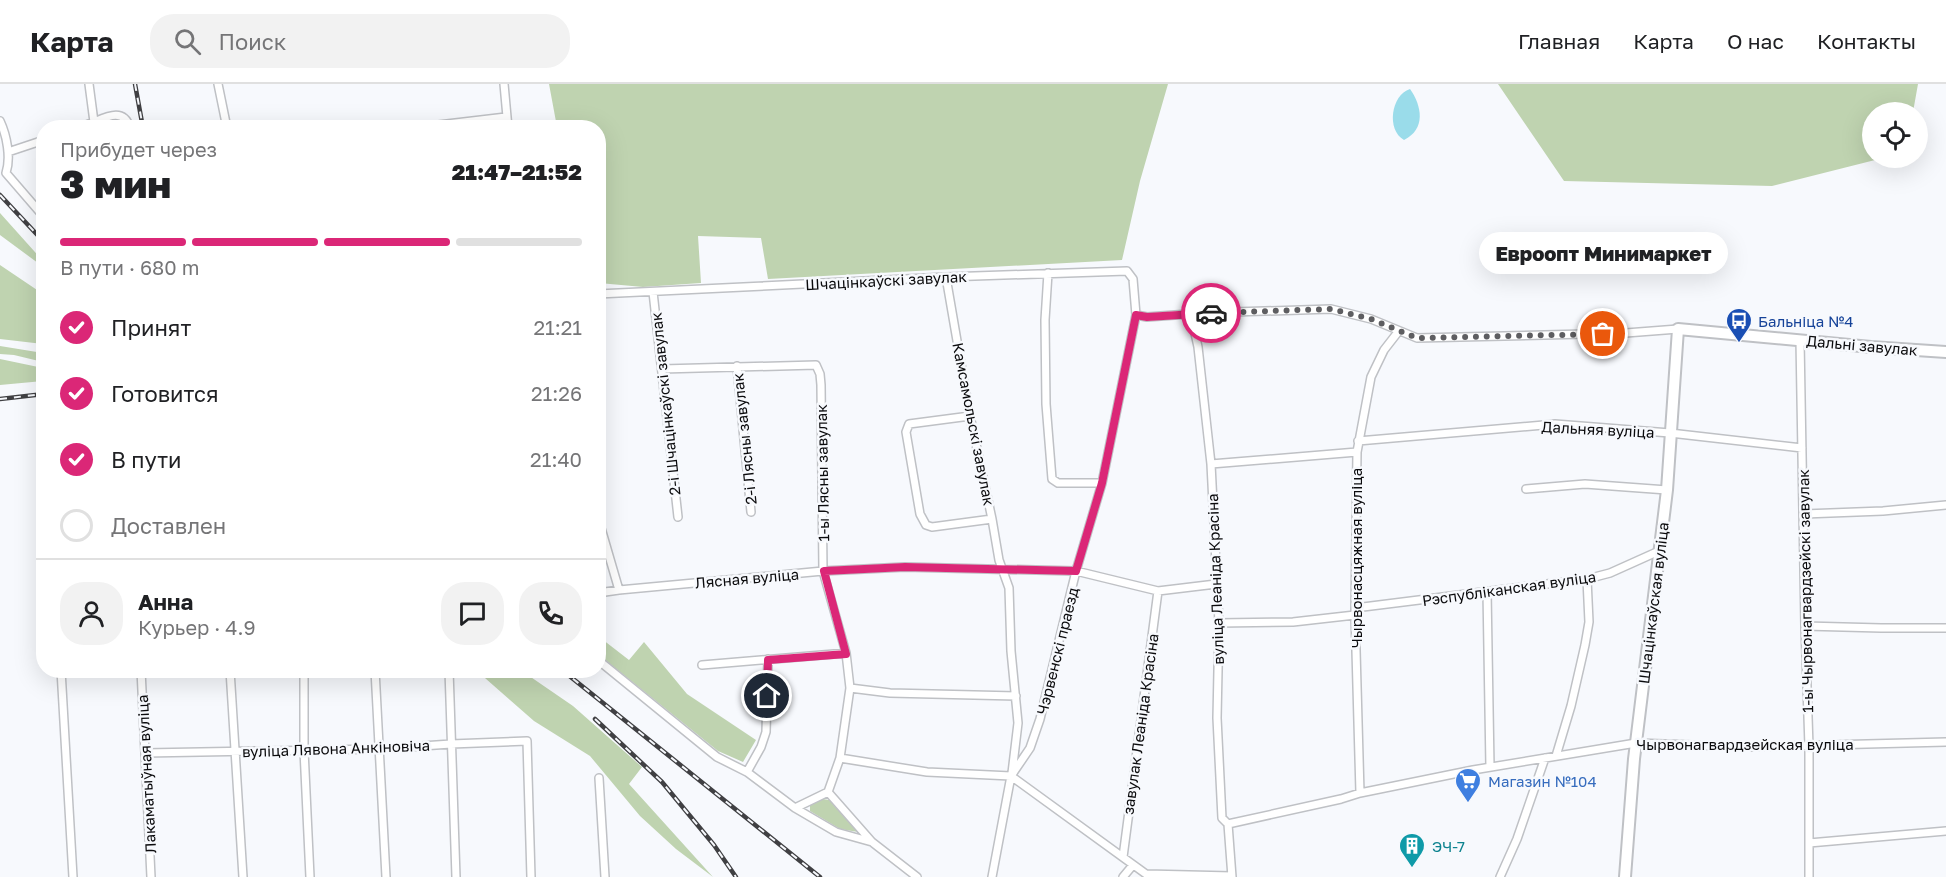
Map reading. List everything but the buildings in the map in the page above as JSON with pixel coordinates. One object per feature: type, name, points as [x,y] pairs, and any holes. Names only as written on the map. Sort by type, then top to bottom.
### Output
[{"type":"street","points":[[89,84],[94,120]]},
{"type":"street","points":[[218,84],[225,120]]},
{"type":"street","points":[[504,84],[507,120]]},
{"type":"street","points":[[99,120],[112,115],[120,115],[126,120]]},
{"type":"street","points":[[481,120],[506,117]]},
{"type":"street","points":[[0,121],[8,152],[6,173],[36,208]]},
{"type":"street","points":[[8,152],[36,143]]},
{"type":"street","name":"Шчацінкаўскі завулак","points":[[606,294],[946,277],[1127,271],[1133,279],[1136,315]]},
{"type":"street","points":[[1048,273],[1045,320],[1046,404],[1052,480],[1058,483],[1102,483]]},
{"type":"street","name":"Камсамольскі завулак","points":[[946,277],[970,416],[993,519],[999,560],[1005,570],[1009,588],[1011,651],[1018,723],[1011,776]]},
{"type":"street","name":"2-і Шчацінкаўскі завулак","points":[[653,292],[678,517]]},
{"type":"street","name":"Дальні завулак","points":[[1136,315],[1147,317],[1331,309],[1371,319],[1417,338],[1626,333],[1678,328],[1946,353]]},
{"type":"street","name":"Чэрвенскі праезд","points":[[992,877],[1011,776],[1030,748],[1040,719],[1076,571],[1102,483],[1136,315]]},
{"type":"street","name":"вуліца Леаніда Красіна","points":[[1191,315],[1198,347],[1210,464],[1219,623],[1216,718],[1222,818],[1228,824],[1232,877]]},
{"type":"street","name":"Шчацінкаўская вуліца","points":[[1625,877],[1636,743],[1666,490],[1678,328]]},
{"type":"street","name":"Чырвонасцяжная вуліца","points":[[1360,793],[1355,612],[1357,452],[1371,377],[1384,350],[1398,332]]},
{"type":"street","name":"1-ы Чырвонагвардзейскі завулак","points":[[1800,340],[1809,747],[1809,877]]},
{"type":"street","name":"1-ы Лясны завулак","points":[[737,366],[816,365],[820,374],[824,571],[846,654],[850,688],[840,758],[828,792]]},
{"type":"street","points":[[662,369],[737,366]]},
{"type":"street","name":"2-і Лясны завулак","points":[[737,366],[751,512]]},
{"type":"street","points":[[970,416],[909,424],[906,432],[920,514],[926,525],[932,527],[993,519]]},
{"type":"street","name":"Дальняя вуліца","points":[[1358,441],[1555,424],[1670,433],[1802,448]]},
{"type":"street","points":[[1210,464],[1357,452]]},
{"type":"street","points":[[1526,489],[1585,484],[1666,490]]},
{"type":"street","points":[[1804,514],[1883,512],[1946,505]]},
{"type":"street","points":[[606,545],[619,590]]},
{"type":"street","name":"Рэспубліканская вуліца","points":[[1219,623],[1293,622],[1487,591],[1587,579],[1610,573],[1659,551]]},
{"type":"street","name":"Лясная вуліца","points":[[606,592],[824,571],[905,567],[1076,571],[1158,591],[1216,584]]},
{"type":"street","points":[[1556,756],[1571,706],[1585,645],[1588,622],[1587,579]]},
{"type":"street","name":"завулак Леаніда Красіна","points":[[1123,857],[1158,591]]},
{"type":"street","points":[[1487,591],[1490,767]]},
{"type":"street","points":[[1805,626],[1946,628]]},
{"type":"street","points":[[702,664],[846,654]]},
{"type":"street","points":[[747,772],[761,747],[766,732],[768,660]]},
{"type":"street","points":[[606,667],[717,757],[747,772],[795,808],[836,832],[872,842]]},
{"type":"street","points":[[61,678],[73,877]]},
{"type":"street","name":"Лакаматыўная вуліца","points":[[141,678],[151,877]]},
{"type":"street","points":[[230,678],[243,877]]},
{"type":"street","points":[[304,678],[304,750],[310,877]]},
{"type":"street","points":[[375,678],[386,877]]},
{"type":"street","points":[[450,678],[456,877]]},
{"type":"street","points":[[850,688],[890,693],[1016,696]]},
{"type":"street","name":"вуліца Лявона Анкіновіча","points":[[145,753],[378,749],[527,741],[531,877]]},
{"type":"street","name":"Чырвонагвардзейская вуліца","points":[[1228,824],[1341,800],[1360,793],[1490,767],[1636,743],[1809,747],[1946,742]]},
{"type":"street","points":[[840,758],[927,772],[1011,776],[1146,874],[1232,877]]},
{"type":"street","points":[[1500,877],[1517,839],[1545,758]]},
{"type":"street","points":[[599,778],[605,877]]},
{"type":"street","points":[[795,808],[828,792],[872,842],[917,877]]},
{"type":"street","points":[[1809,843],[1946,831]]},
{"type":"street","points":[[1123,877],[1133,865]]},
{"type":"green space","points":[[549,84],[1168,84],[1140,181],[1122,260],[768,279],[761,238],[698,236],[701,283],[643,287],[606,284],[606,120],[556,120]]},
{"type":"green space","points":[[1498,84],[1918,84],[1915,102],[1862,102],[1862,163],[1772,186],[1564,181]]},
{"type":"green space","points":[[0,213],[36,253],[36,262],[0,235]]},
{"type":"green space","points":[[0,265],[36,289],[36,343],[0,339]]},
{"type":"green space","points":[[0,346],[36,352],[36,360],[14,355],[0,354]]},
{"type":"green space","points":[[0,359],[36,367],[36,382],[0,385]]},
{"type":"green space","points":[[606,642],[629,660],[644,642],[687,694],[756,740],[743,762],[718,751],[606,661]]},
{"type":"green space","points":[[485,678],[532,678],[573,706],[642,767],[629,784],[713,877],[676,849],[640,816],[590,756],[534,721]]},
{"type":"green space","points":[[823,799],[829,800],[858,832],[840,829],[810,811],[810,805]]},
{"type":"water","points":[[1410,89],[1417,103],[1420,117],[1416,130],[1404,140],[1395,129],[1393,113],[1399,98]]},
{"type":"railway","points":[[135,84],[142,120]]},
{"type":"railway","points":[[0,195],[36,233]]},
{"type":"railway","points":[[0,399],[36,395]]},
{"type":"railway","points":[[572,678],[820,877]]},
{"type":"railway","points":[[595,719],[662,782],[714,845],[736,877]]},
{"type":"way so far","points":[[1211,313],[1331,309],[1371,319],[1417,338],[1603,334]]},
{"type":"place","name":"Евроопт Минимаркет","points":[[1603,334]]},
{"type":"place","name":"Бальніца №4","points":[[1739,344]]},
{"type":"place","name":"Магазин №104","points":[[1468,804]]},
{"type":"place","name":"ЭЧ-7","points":[[1412,869]]},
{"type":"route","points":[[767,696],[768,660],[846,654],[824,571],[905,567],[1076,571],[1102,483],[1136,315],[1147,317],[1211,313]]}]
